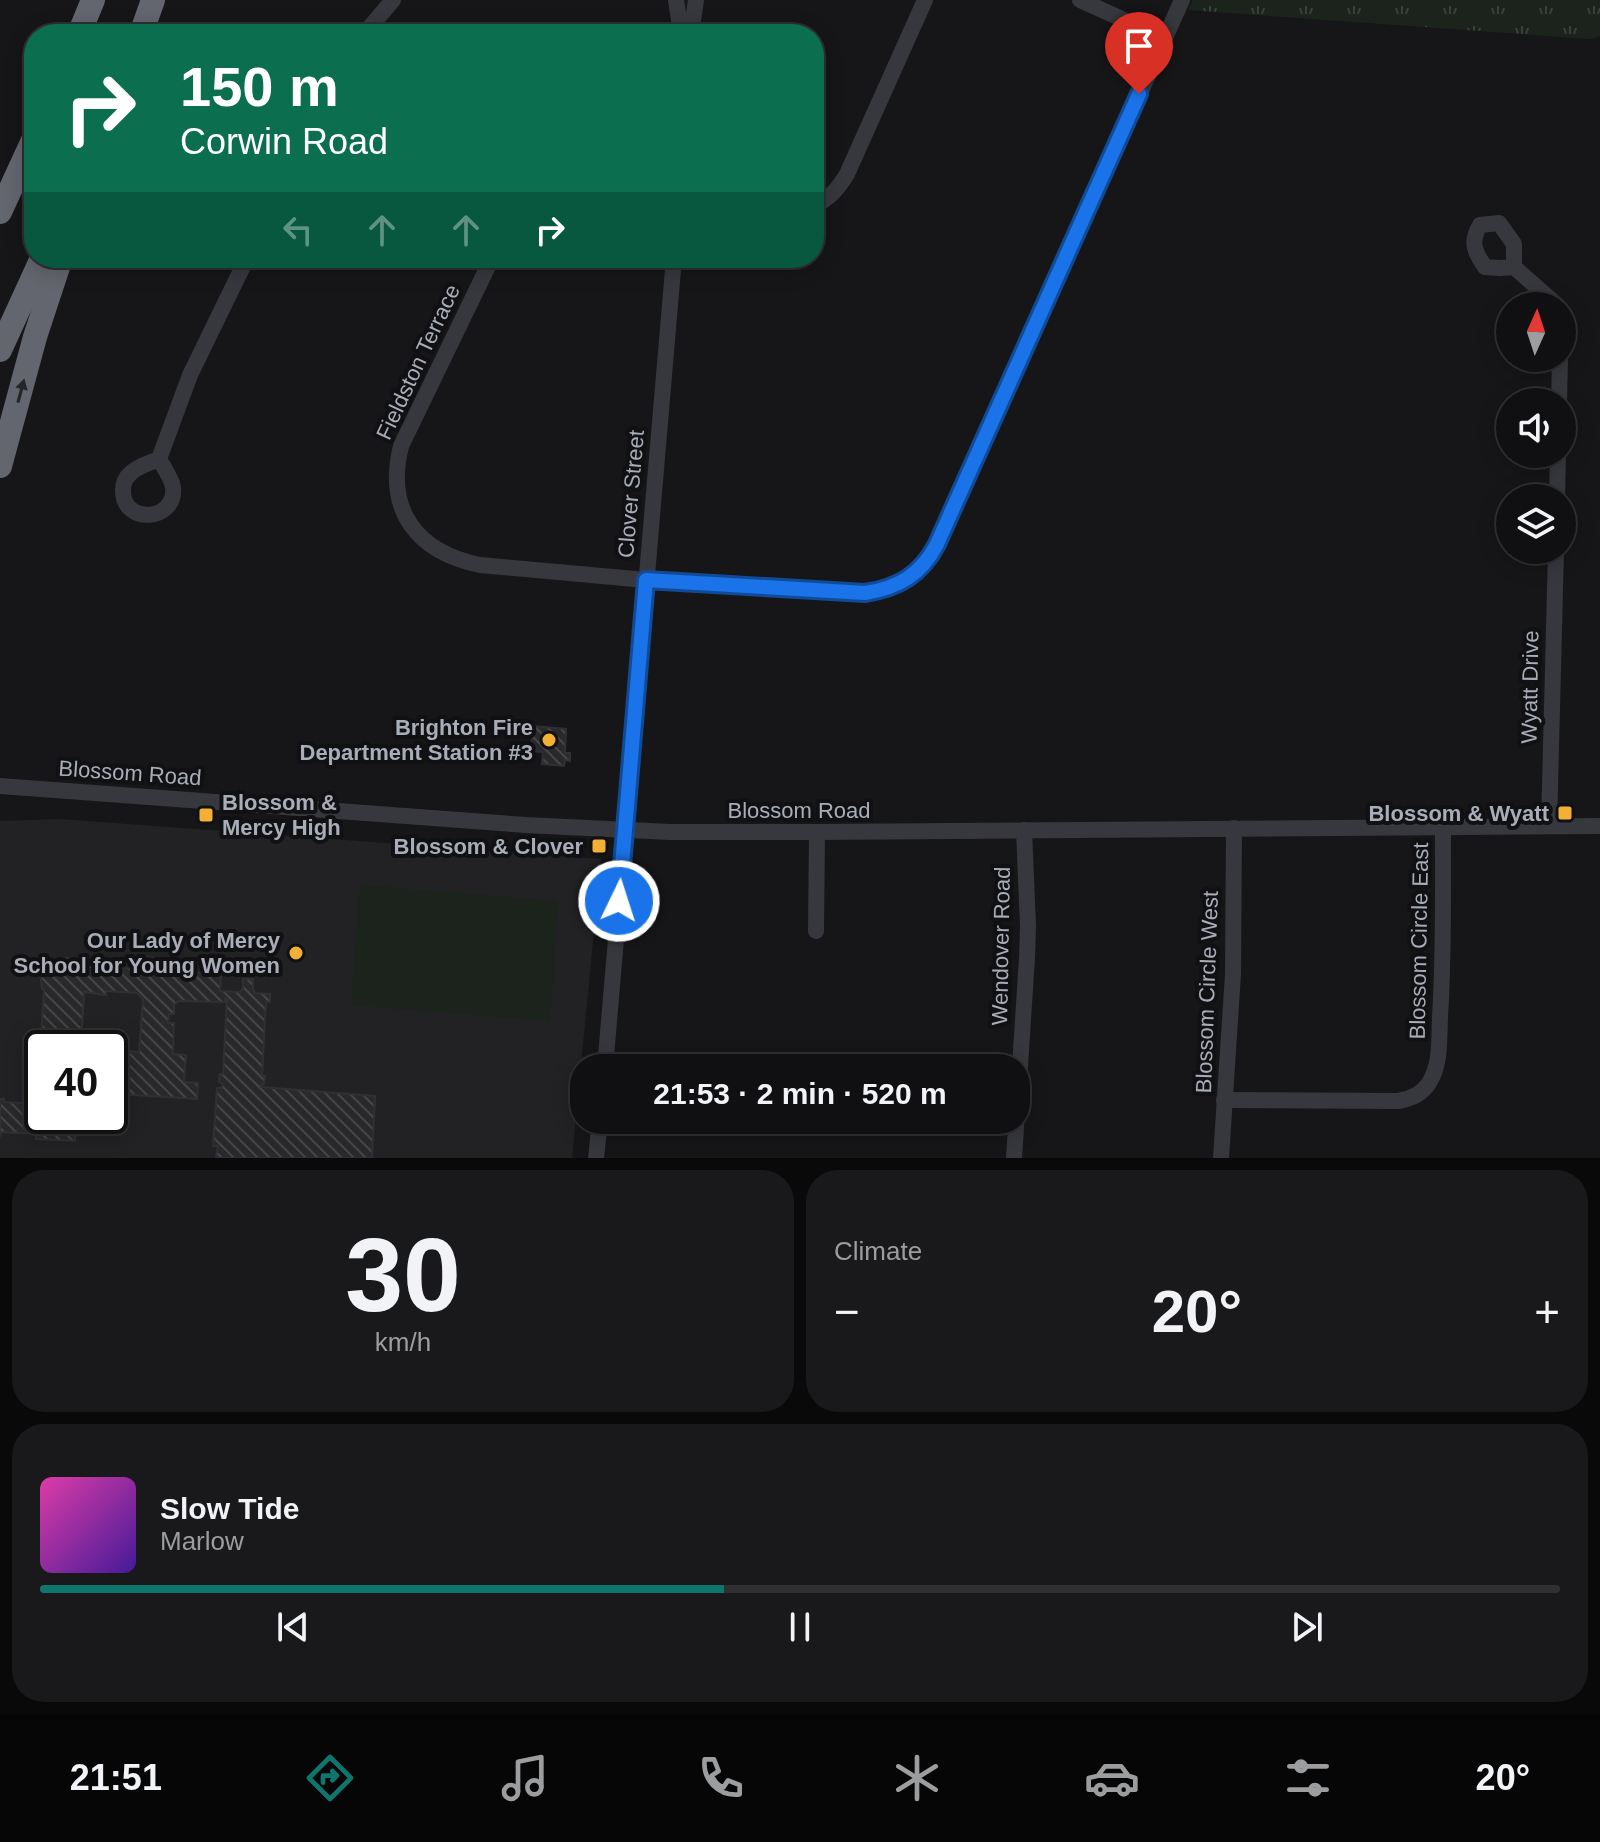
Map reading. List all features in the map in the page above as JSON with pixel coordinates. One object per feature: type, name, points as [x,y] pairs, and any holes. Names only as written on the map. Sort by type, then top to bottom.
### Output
[{"type":"highway","points":[[83,24],[93,0]]},
{"type":"highway","points":[[145,24],[153,0]]},
{"type":"highway","points":[[0,189],[24,148]]},
{"type":"highway","points":[[0,212],[24,160]]},
{"type":"highway","points":[[0,350],[37,268]]},
{"type":"highway","points":[[0,466],[35,337],[58,268]]},
{"type":"street","points":[[373,24],[393,0]]},
{"type":"street","points":[[676,0],[680,24]]},
{"type":"street","points":[[692,24],[696,0]]},
{"type":"street","points":[[824,201],[830,198],[847,174],[925,0]]},
{"type":"street","points":[[1080,0],[1164,38]]},
{"type":"street","name":"Fieldston Terrace","points":[[487,268],[405,437],[397,462],[396,479],[402,509],[422,539],[461,561],[480,565],[646,580],[865,593],[891,588],[911,577],[932,555],[1182,0]]},
{"type":"street","points":[[1514,267],[1542,292]]},
{"type":"street","points":[[159,459],[190,375],[242,268]]},
{"type":"street","name":"Clover Street","points":[[606,1054],[673,268]]},
{"type":"street","name":"Wyatt Drive","points":[[1549,826],[1556,564]]},
{"type":"street","name":"Blossom Road","points":[[0,786],[625,830],[817,832],[1600,826]]},
{"type":"street","name":"Blossom Circle East","points":[[1224,1100],[1398,1101],[1416,1096],[1429,1084],[1438,1054],[1441,1007],[1443,827]]},
{"type":"street","name":"Blossom Circle West","points":[[1221,1158],[1233,974],[1234,828]]},
{"type":"street","name":"Wendover Road","points":[[1014,1158],[1028,926],[1024,830]]},
{"type":"street","points":[[816,931],[817,832]]},
{"type":"street","points":[[596,1158],[599,1134]]},
{"type":"shaded area","name":"Our Lady of Mercy School for Young Women","points":[[60,819],[601,859],[582,1054],[570,1054],[570,1134],[574,1134],[572,1158],[0,1158],[0,821]]},
{"type":"green space","points":[[1193,0],[1600,0],[1600,36],[1591,39],[1188,10]]},
{"type":"green space","points":[[360,885],[558,901],[550,1021],[351,1005]]},
{"type":"building","name":"Brighton Fire Department Station #3","points":[[533,726],[566,729],[565,753],[570,753],[570,761],[565,760],[564,766],[542,764],[543,752],[531,751]]},
{"type":"building","name":"Our Lady of Mercy School for Young Women","points":[[141,957],[176,959],[175,971],[221,974],[220,991],[240,992],[243,979],[253,979],[255,993],[270,994],[270,1002],[266,1002],[262,1076],[265,1076],[261,1087],[375,1096],[372,1158],[216,1158],[218,1146],[213,1146],[217,1088],[222,1088],[219,1082],[220,1074],[223,1074],[227,999],[225,1002],[179,1001],[174,1005],[174,1014],[169,1014],[168,1023],[174,1023],[173,1054],[186,1055],[184,1082],[198,1083],[197,1099],[128,1095],[128,1051],[139,1052],[143,999],[137,993],[106,991],[106,995],[84,992],[82,1030],[42,1030],[44,960],[70,958],[73,962],[87,963],[87,966],[141,969]]},
{"type":"building","name":"Our Lady of Mercy School for Young Women","points":[[0,1099],[24,1103],[24,1133],[1,1132],[0,1137]]},
{"type":"building","name":"Our Lady of Mercy School for Young Women","points":[[36,1134],[75,1134],[75,1141],[36,1139]]},
{"type":"place","name":"Brighton Fire Department Station #3","points":[[549,740]]},
{"type":"place","name":"Blossom & Wyatt","points":[[1565,813]]},
{"type":"place","name":"Blossom & Mercy High","points":[[206,815]]},
{"type":"place","name":"Blossom & Clover","points":[[599,846]]},
{"type":"place","name":"Our Lady of Mercy School for Young Women","points":[[296,953]]},
{"type":"route","points":[[619,901],[646,580],[865,593],[891,588],[919,570],[932,555],[1139,94]]}]
